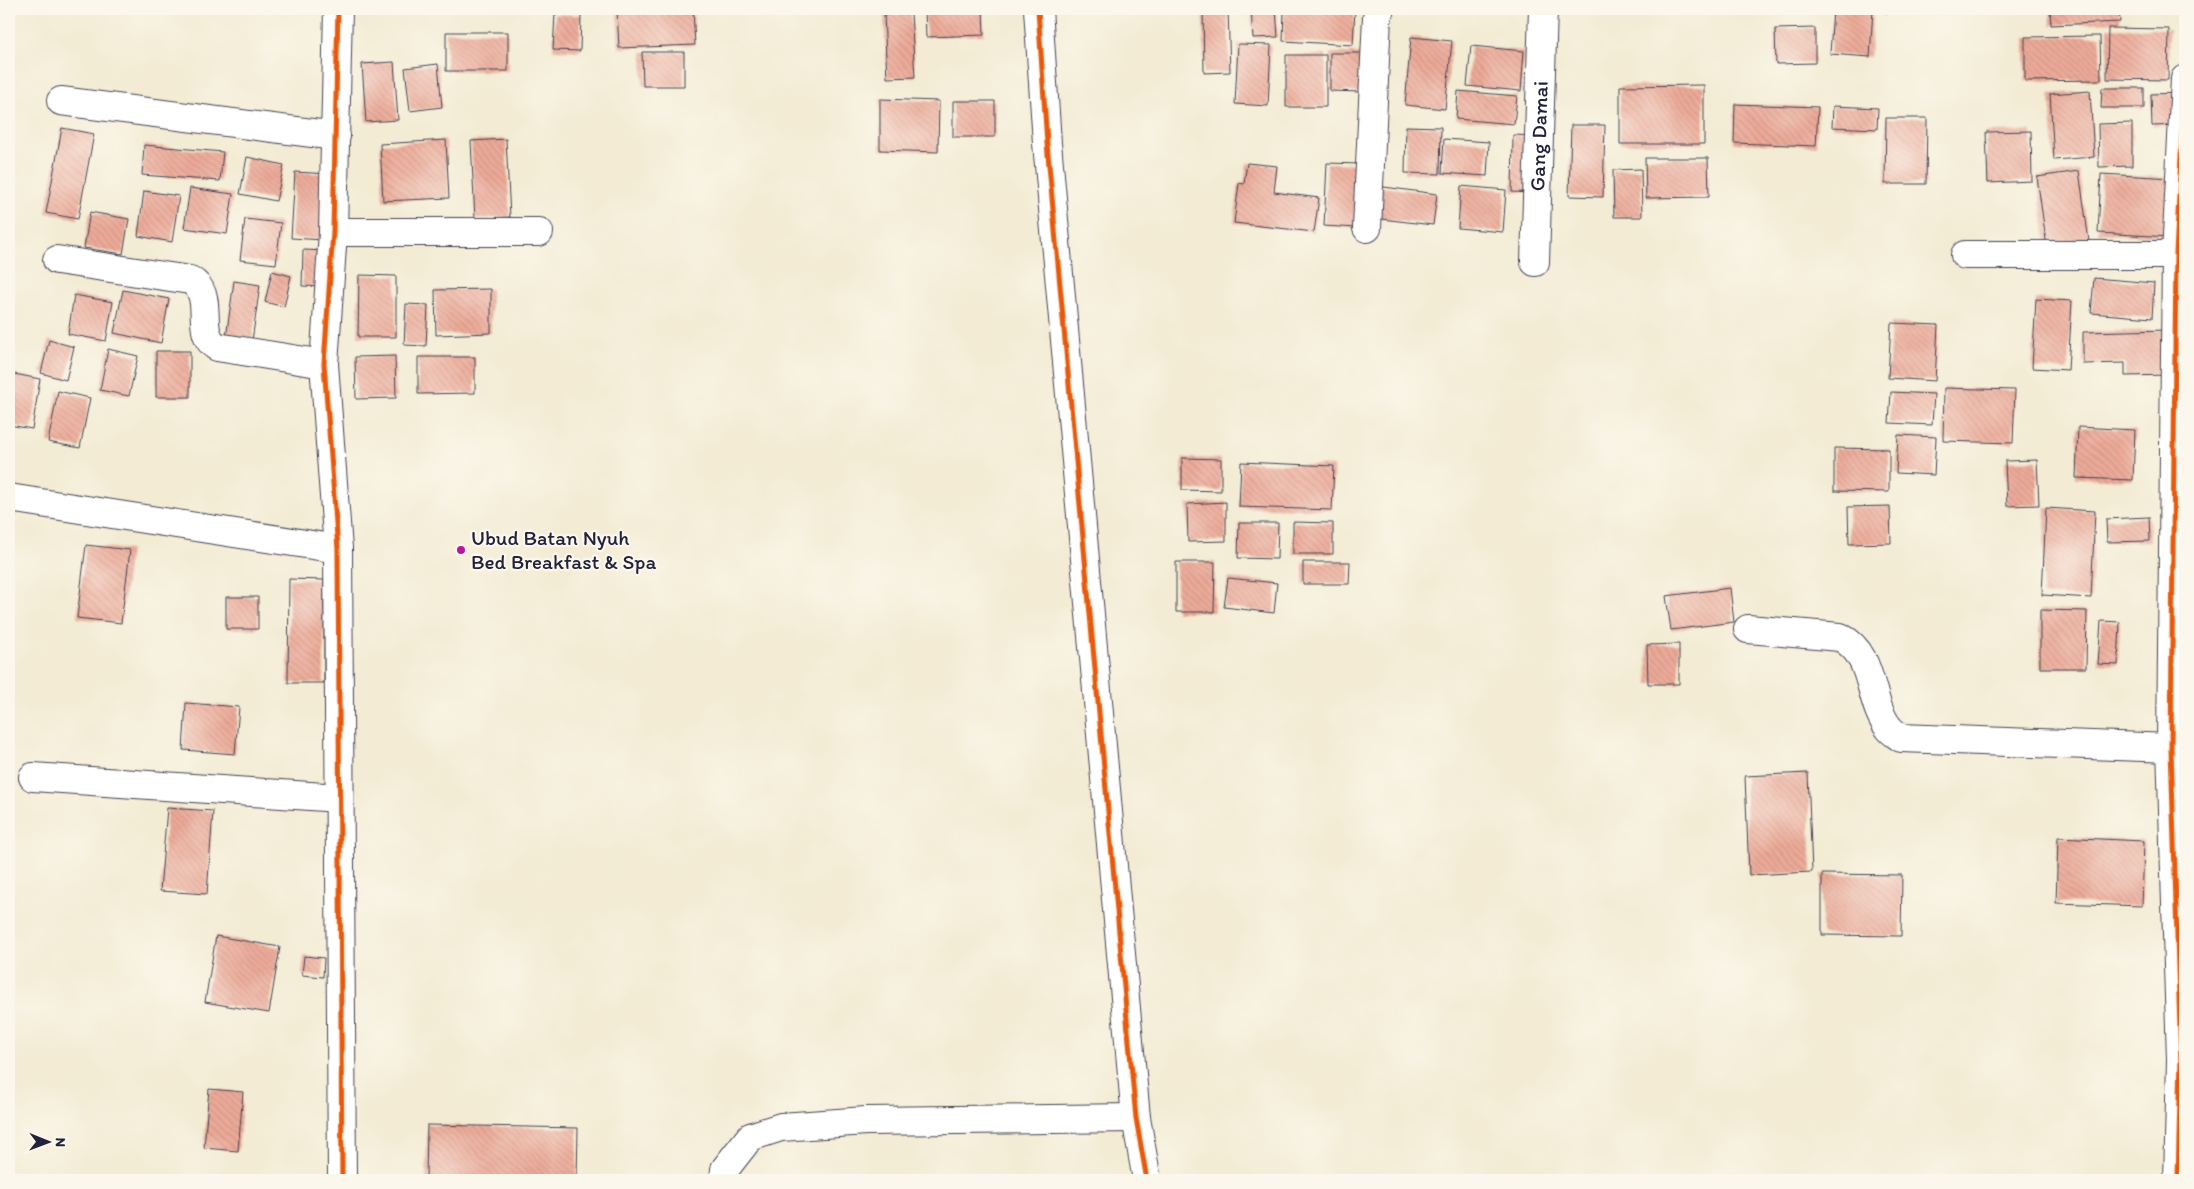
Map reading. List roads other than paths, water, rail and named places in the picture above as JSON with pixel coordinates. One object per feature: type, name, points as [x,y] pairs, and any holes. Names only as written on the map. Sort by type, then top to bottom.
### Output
[{"type":"street","points":[[338,9],[334,232],[324,364],[338,549],[342,1180]]},
{"type":"street","points":[[1038,9],[1049,163],[1136,1118],[1148,1180]]},
{"type":"street","points":[[1366,228],[1377,17],[1380,9]]},
{"type":"street","name":"Gang Damai","points":[[1536,262],[1542,9]]},
{"type":"street","points":[[2178,1180],[2181,1059],[2171,748],[2176,255],[2185,79]]},
{"type":"street","points":[[61,101],[336,136]]},
{"type":"street","points":[[334,232],[539,232]]},
{"type":"street","points":[[1965,255],[2176,255]]},
{"type":"street","points":[[57,260],[190,280],[197,284],[202,292],[207,335],[210,343],[217,347],[324,364]]},
{"type":"street","points":[[9,498],[338,549]]},
{"type":"street","points":[[1748,629],[1840,637],[1852,643],[1860,655],[1889,728],[1901,738],[2171,748]]},
{"type":"street","points":[[33,777],[339,798]]},
{"type":"street","points":[[724,1180],[725,1169],[750,1136],[781,1127],[866,1121],[1136,1118]]},
{"type":"place","name":"Ubud Batan Nyuh Bed Breakfast & Spa","points":[[461,550]]}]
